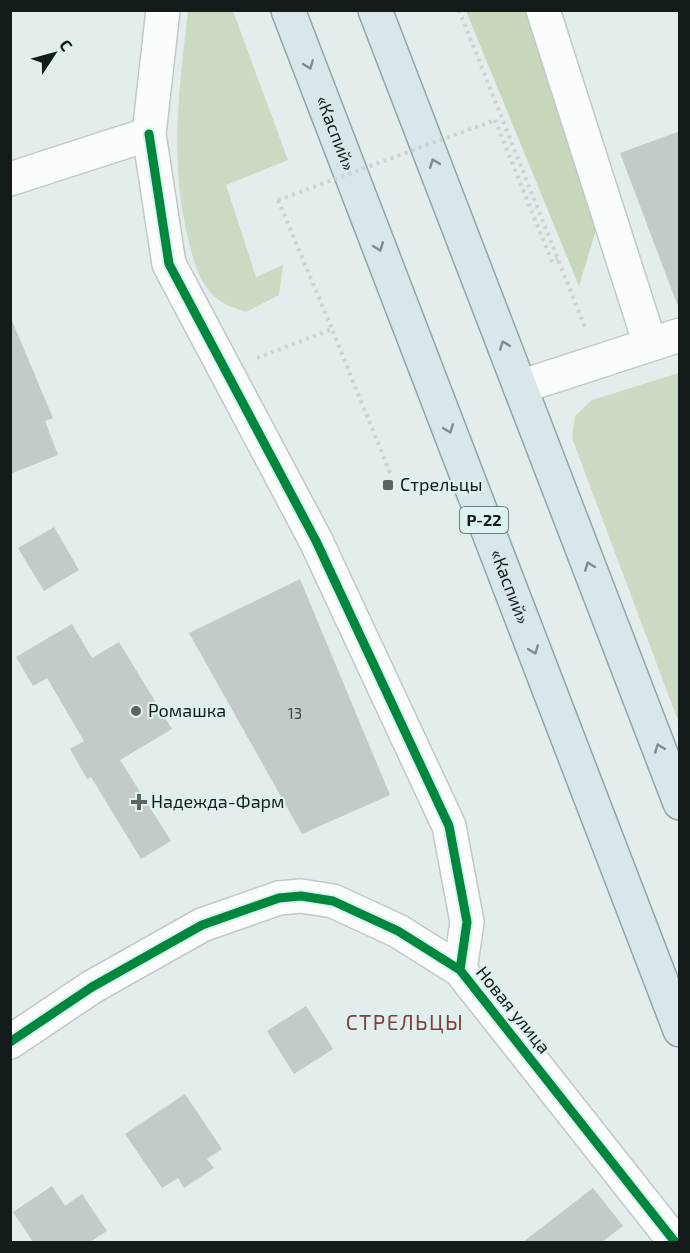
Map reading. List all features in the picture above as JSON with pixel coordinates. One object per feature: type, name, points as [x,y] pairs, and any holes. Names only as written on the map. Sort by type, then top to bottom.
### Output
[{"type":"main road","name":"«Каспий»","points":[[288,10],[680,1030]]},
{"type":"main road","points":[[375,10],[680,803]]},
{"type":"street","points":[[163,10],[149,134],[169,264],[316,541],[449,826],[467,922],[460,970]]},
{"type":"street","points":[[520,387],[665,340],[543,10]]},
{"type":"street","points":[[10,179],[149,134]]},
{"type":"street","name":"Новая улица","points":[[10,1042],[92,987],[202,926],[279,898],[300,896],[348,907],[398,931],[460,970],[675,1242]]},
{"type":"path","points":[[459,10],[599,361]]},
{"type":"path","points":[[390,473],[278,200],[495,120],[552,262],[558,259]]},
{"type":"path","points":[[225,369],[332,329]]},
{"type":"green space","points":[[188,11],[233,11],[288,160],[226,185],[256,277],[283,265],[279,295],[246,312],[220,301],[213,296],[203,282],[193,259],[183,213],[179,184],[178,127]]},
{"type":"green space","points":[[466,11],[530,11],[602,210],[579,286]]},
{"type":"green space","points":[[680,373],[679,723],[572,438],[575,416],[592,400]]},
{"type":"building","points":[[680,131],[680,303],[677,304],[620,153]]},
{"type":"building","points":[[10,316],[53,418],[45,421],[58,455],[10,474]]},
{"type":"building","points":[[54,527],[79,570],[44,591],[18,548]]},
{"type":"building","points":[[300,579],[390,795],[302,834],[189,633]]},
{"type":"building","points":[[72,624],[92,658],[119,642],[172,729],[120,760],[171,841],[141,859],[91,777],[87,779],[70,749],[84,741],[47,678],[33,686],[16,657]]},
{"type":"building","points":[[306,1006],[333,1049],[294,1074],[267,1031]]},
{"type":"building","points":[[185,1094],[222,1149],[207,1159],[214,1168],[184,1188],[178,1178],[162,1188],[125,1134]]},
{"type":"building","points":[[52,1186],[65,1206],[82,1194],[107,1231],[90,1242],[33,1242],[13,1212]]},
{"type":"building","points":[[593,1188],[623,1226],[602,1242],[523,1242]]},
{"type":"cycle path","points":[[149,134],[169,264],[316,541],[449,826],[467,922],[460,970]]},
{"type":"cycle path","points":[[10,1042],[92,987],[202,925],[279,898],[301,896],[333,901],[398,931],[460,970],[675,1242]]},
{"type":"place","name":"Стрельцы","points":[[388,485]]},
{"type":"place","name":"Ромашка","points":[[136,711]]},
{"type":"place","name":"Надежда-Фарм","points":[[139,802]]},
{"type":"district","name":"СТРЕЛЬЦЫ","points":[[405,1023]]}]
